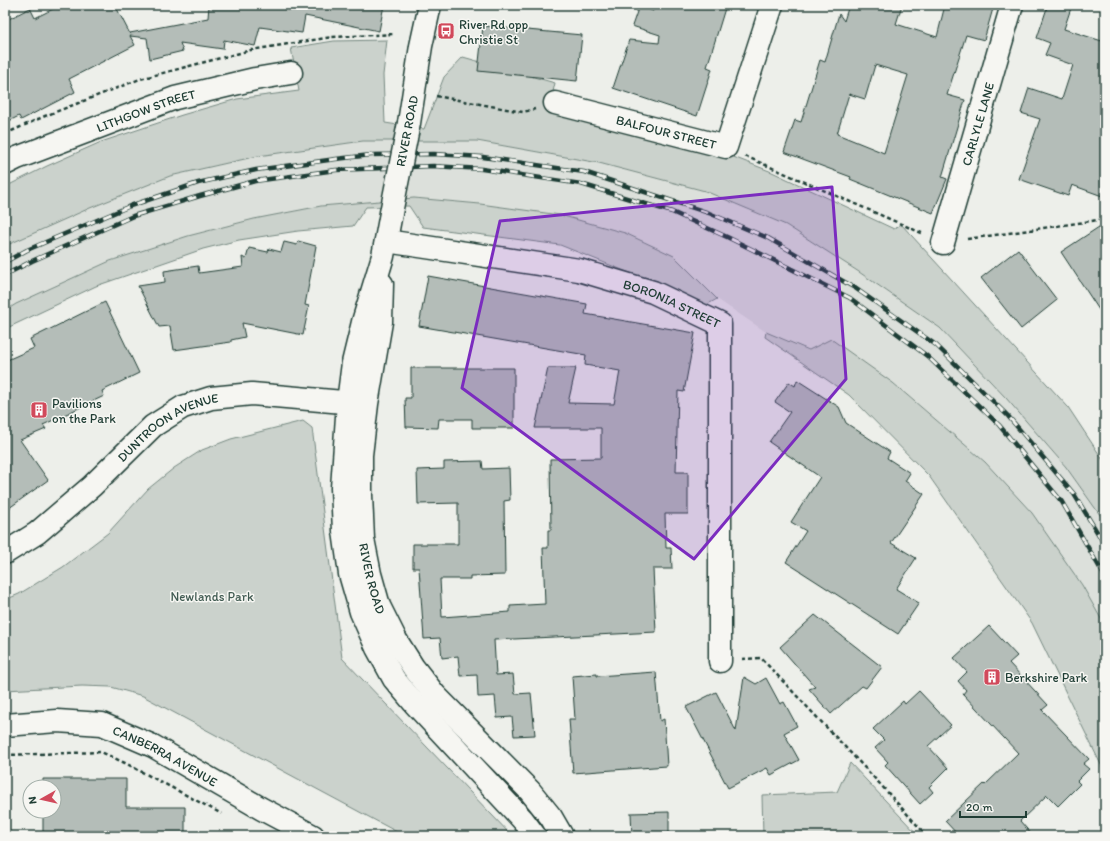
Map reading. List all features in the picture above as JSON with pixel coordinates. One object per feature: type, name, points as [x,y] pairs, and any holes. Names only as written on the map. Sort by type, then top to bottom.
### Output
[{"type":"street","name":"RIVER ROAD","points":[[430,5],[421,46],[410,123],[384,249],[353,363],[362,455],[361,494],[363,538],[370,574],[379,606],[396,640],[413,667],[435,694],[530,791],[551,817],[562,836]]},
{"type":"street","name":"BALFOUR STREET","points":[[555,103],[726,148],[772,5]]},
{"type":"street","name":"CARLYLE LANE","points":[[943,243],[1012,5]]},
{"type":"street","name":"LITHGOW STREET","points":[[5,164],[17,158],[175,98],[255,79],[292,73]]},
{"type":"street","name":"BORONIA STREET","points":[[384,249],[579,270],[653,292],[720,324],[720,661]]},
{"type":"street","name":"DUNTROON AVENUE","points":[[5,553],[37,534],[92,486],[153,426],[183,407],[211,398],[252,394],[357,403]]},
{"type":"street","name":"RIVER ROAD","points":[[357,403],[342,488],[344,531],[350,574],[361,612],[377,648],[394,679],[415,704],[523,820],[535,836]]},
{"type":"street","name":"CANBERRA AVENUE","points":[[5,725],[57,721],[102,724],[153,746],[312,836]]},
{"type":"path","points":[[414,92],[523,112],[555,103]]},
{"type":"path","points":[[726,148],[943,243],[1105,219]]},
{"type":"path","points":[[763,660],[927,836]]},
{"type":"path","name":"CANBERRA AVENUE","points":[[5,755],[101,752],[223,814]]},
{"type":"highlighted area","points":[[832,187],[846,379],[694,559],[462,388],[500,221]]},
{"type":"shaded area","points":[[363,141],[477,141],[599,163],[705,191],[786,225],[859,272],[940,328],[1006,398],[1066,467],[1105,522],[1105,626],[1082,585],[1032,513],[985,462],[893,383],[766,332],[717,299],[674,256],[625,233],[560,215],[480,204],[414,198],[321,206],[254,219],[188,236],[110,261],[16,304],[5,311],[5,246],[90,208],[170,176],[258,156]]},
{"type":"green space","points":[[387,40],[383,75],[385,123],[424,129],[444,77],[463,57],[555,83],[549,109],[705,146],[772,172],[894,229],[901,224],[1068,407],[1105,463],[1105,522],[1066,467],[1006,398],[940,328],[859,272],[786,225],[705,191],[599,163],[477,141],[363,141],[258,156],[170,176],[90,208],[5,246],[5,187],[101,142],[182,115],[237,99],[299,91],[291,48],[334,41]]},
{"type":"green space","points":[[414,198],[480,204],[560,215],[625,233],[674,256],[717,299],[701,308],[635,275],[560,245],[423,227],[409,206],[366,207],[353,226],[298,231],[239,240],[203,249],[96,286],[5,329],[5,311],[16,304],[110,261],[188,236],[254,219],[321,206]]},
{"type":"green space","points":[[766,332],[809,350],[831,339],[893,383],[985,462],[1032,513],[1082,585],[1105,626],[1105,773],[1032,623],[929,476],[849,395],[765,337]]},
{"type":"green space","name":"Newlands Park","points":[[303,421],[312,428],[342,658],[512,836],[402,836],[143,696],[111,687],[82,686],[5,690],[5,600],[19,594],[63,567],[108,533],[148,489],[174,468],[202,450],[231,439]]},
{"type":"green space","points":[[850,763],[919,836],[763,836],[762,795],[837,792]]},
{"type":"building","points":[[61,5],[115,5],[130,34],[208,18],[209,5],[384,5],[379,31],[305,16],[302,33],[260,27],[255,46],[224,40],[223,49],[180,43],[183,51],[150,59],[147,38],[130,36],[135,45],[69,79],[75,92],[21,120],[19,116],[5,123],[5,21],[30,8],[35,18]]},
{"type":"building","points":[[654,5],[726,5],[707,67],[712,69],[697,116],[613,88],[629,40],[659,43],[660,35],[632,26],[639,6],[653,11]]},
{"type":"building","points":[[849,5],[902,5],[896,24],[937,37],[945,5],[994,5],[984,40],[966,35],[947,95],[965,100],[942,177],[947,179],[933,213],[850,179],[851,177],[784,152],[795,120],[801,122],[820,60],[825,62],[839,14],[844,21]],"holes":[[[875,65],[908,75],[884,153],[837,134],[849,94],[865,99]]]},
{"type":"building","points":[[1048,5],[1062,5],[1071,8],[1064,29],[1105,42],[1105,197],[1072,185],[1068,196],[1019,179],[1040,119],[1021,113],[1029,88],[1062,99],[1073,65],[1045,55],[1050,43],[1037,38]]},
{"type":"building","points":[[483,26],[582,35],[577,81],[478,71]]},
{"type":"building","points":[[1105,223],[1105,319],[1061,252]]},
{"type":"building","points":[[298,241],[316,246],[305,305],[309,306],[303,335],[242,323],[245,337],[231,340],[231,342],[174,350],[170,326],[159,327],[138,286],[165,282],[164,271],[198,266],[199,273],[243,267],[242,257],[246,259],[249,248],[268,252],[269,249],[281,252],[284,242],[297,245]]},
{"type":"building","points":[[1018,249],[1057,300],[1021,329],[981,278]]},
{"type":"building","points":[[428,276],[587,304],[585,314],[695,333],[684,392],[678,391],[676,472],[688,472],[688,514],[665,514],[666,548],[671,548],[672,569],[653,569],[656,632],[494,640],[496,675],[513,674],[515,694],[531,693],[535,735],[514,736],[512,717],[497,718],[495,696],[478,697],[477,675],[460,676],[458,656],[442,658],[440,638],[424,639],[419,568],[413,568],[413,544],[458,544],[458,503],[418,504],[417,470],[444,469],[444,462],[482,461],[483,469],[509,468],[510,500],[504,501],[505,575],[470,576],[470,579],[440,579],[442,617],[510,612],[510,606],[545,604],[543,548],[548,548],[548,530],[551,530],[550,459],[601,458],[601,428],[535,428],[548,368],[576,368],[568,403],[614,404],[620,371],[585,365],[586,355],[419,326]]},
{"type":"building","name":"Pavilions on the Park","points":[[105,302],[139,373],[102,391],[104,396],[43,425],[46,429],[20,440],[48,480],[5,511],[5,361],[34,348],[30,339]]},
{"type":"building","points":[[411,368],[514,368],[514,428],[472,428],[472,419],[439,419],[438,428],[406,427],[405,398],[411,398]]},
{"type":"building","points":[[797,380],[839,407],[846,423],[890,452],[887,458],[910,473],[905,481],[924,494],[891,543],[916,558],[896,589],[919,603],[898,634],[786,562],[806,531],[791,522],[820,477],[769,442],[790,412],[775,402],[789,382],[795,386]]},
{"type":"building","points":[[815,615],[882,667],[866,688],[862,686],[831,714],[809,689],[815,687],[780,647]]},
{"type":"building","points":[[989,626],[1017,656],[1009,663],[1048,705],[1042,710],[1089,759],[1083,764],[1089,769],[1077,781],[1080,784],[1058,806],[1047,795],[1020,821],[1033,836],[959,836],[945,821],[1018,753],[963,694],[966,690],[958,681],[967,672],[954,658]]},
{"type":"building","points":[[656,672],[660,721],[664,719],[667,766],[573,773],[569,719],[575,719],[572,676]]},
{"type":"building","points":[[744,677],[756,684],[766,678],[780,704],[784,702],[797,726],[784,733],[799,760],[771,775],[767,768],[728,788],[686,707],[716,692],[736,731]]},
{"type":"building","points":[[919,691],[951,725],[928,746],[948,768],[929,787],[933,792],[920,804],[885,765],[888,762],[875,748],[884,740],[873,729],[903,701],[905,704]]},
{"type":"building","points":[[62,779],[126,779],[126,807],[185,807],[185,836],[43,836],[43,819],[62,819]]},
{"type":"building","points":[[669,812],[669,836],[632,836],[631,813]]},
{"type":"railway","points":[[5,262],[27,250],[130,206],[198,183],[256,170],[371,155],[434,154],[483,157],[584,172],[709,213],[768,238],[855,288],[936,345],[1008,416],[1074,494],[1105,545]]},
{"type":"railway","points":[[5,275],[32,261],[133,216],[255,181],[336,170],[433,166],[482,169],[581,184],[672,212],[727,237],[850,298],[927,356],[999,425],[1062,502],[1105,577]]},
{"type":"place","name":"River Rd opp Christie St","points":[[446,31]]},
{"type":"place","name":"Pavilions on the Park","points":[[39,410]]},
{"type":"place","name":"Berkshire Park","points":[[992,677]]}]
